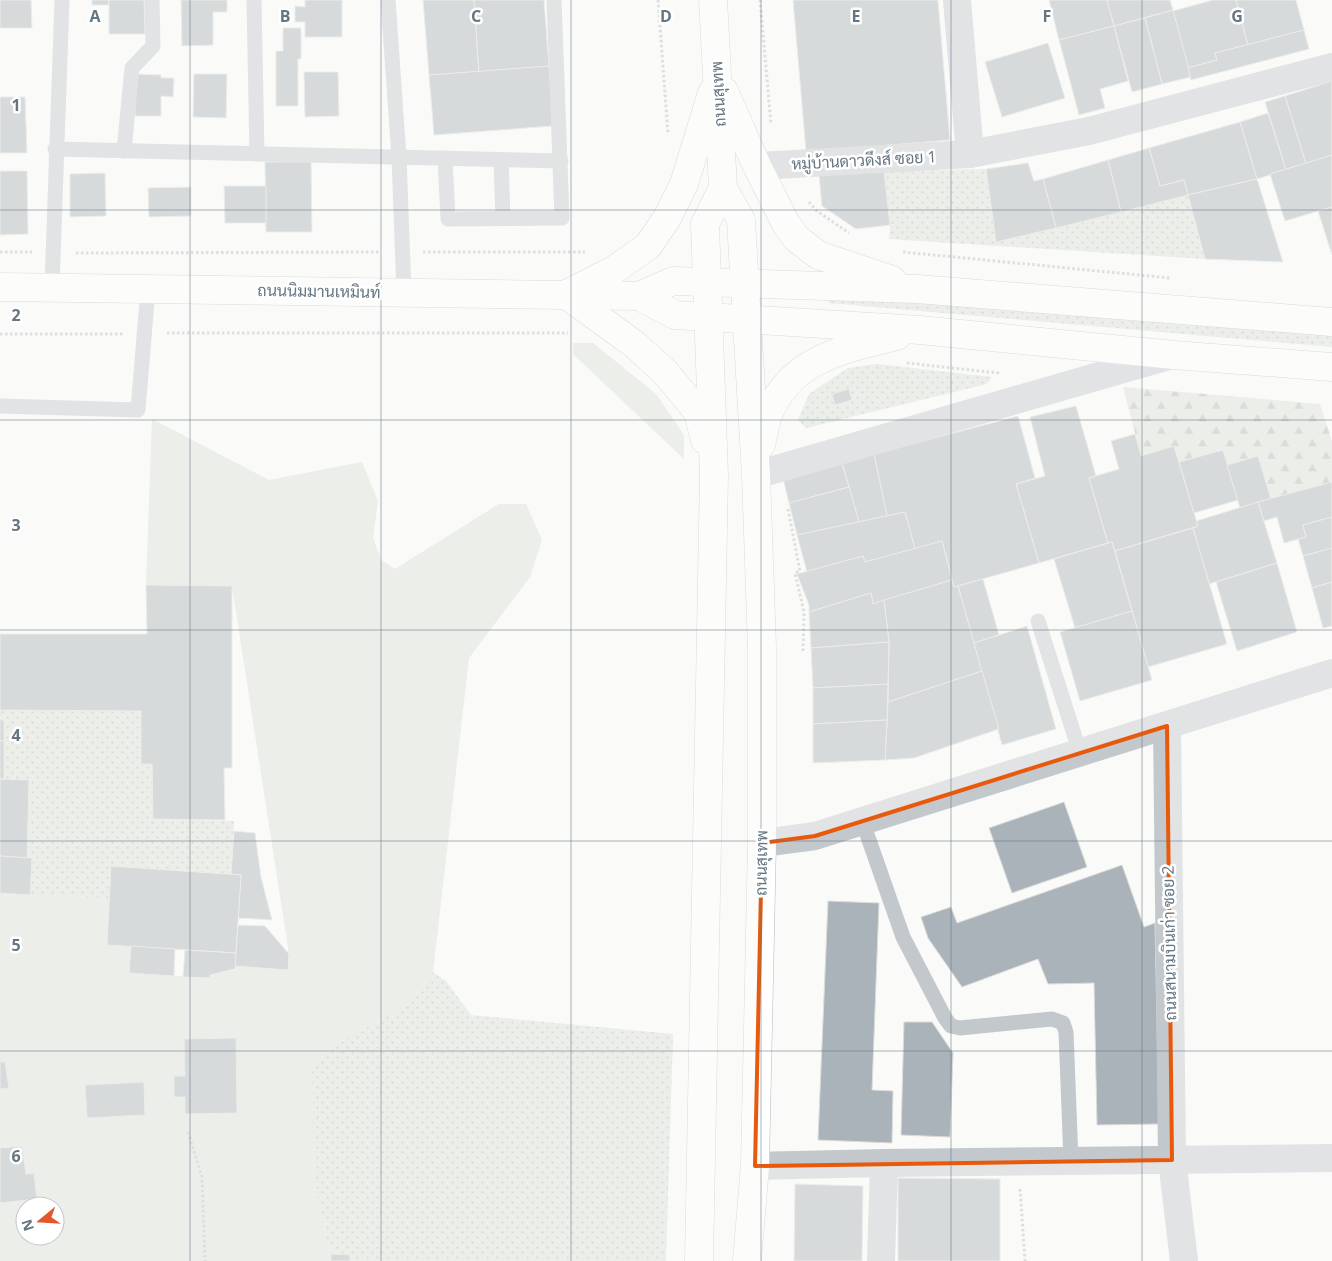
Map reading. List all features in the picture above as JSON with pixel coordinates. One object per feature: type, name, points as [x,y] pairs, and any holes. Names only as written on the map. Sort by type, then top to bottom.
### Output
[{"type":"main road","name":"ถนนสุเทพ","points":[[713,0],[723,188],[742,220],[756,470],[762,647],[762,843],[755,1166],[747,1261]]},
{"type":"main road","points":[[718,76],[757,166],[785,222],[800,241],[818,255],[916,289]]},
{"type":"main road","points":[[699,1261],[714,475],[698,412],[670,378],[634,344],[565,294],[614,270],[648,246],[653,239],[667,218],[684,184],[718,76]]},
{"type":"main road","name":"ถนนสุเทพ","points":[[714,475],[705,224],[723,188]]},
{"type":"main road","points":[[638,296],[673,280],[916,289],[1332,322]]},
{"type":"main road","name":"ถนนนิมมานเหมินท์","points":[[0,287],[638,296]]},
{"type":"main road","points":[[638,296],[675,315],[920,330],[1174,355],[1332,367]]},
{"type":"main road","points":[[756,470],[768,416],[780,394],[800,371],[828,356],[853,347],[920,330]]},
{"type":"street","points":[[957,0],[970,154]]},
{"type":"street","name":"หมู่บ้านดาวดึงส์ ซอย 1","points":[[757,166],[970,154],[1089,131],[1332,68]]},
{"type":"street","points":[[756,470],[787,466],[1174,355]]},
{"type":"street","points":[[762,843],[815,836],[1332,673]]},
{"type":"street","name":"ถนนสนามบินเก่า ซอย 2","points":[[1167,726],[1172,1160],[1184,1261]]},
{"type":"street","points":[[755,1166],[1332,1158]]},
{"type":"street","points":[[882,1261],[884,1163]]},
{"type":"lane","points":[[52,287],[55,149],[62,0]]},
{"type":"lane","points":[[124,151],[132,68],[153,46],[152,0]]},
{"type":"lane","points":[[254,0],[257,154]]},
{"type":"lane","points":[[388,0],[399,157],[404,292]]},
{"type":"lane","points":[[445,158],[448,219],[562,218],[554,0],[559,0]]},
{"type":"lane","points":[[55,149],[561,161]]},
{"type":"lane","points":[[501,160],[503,218]]},
{"type":"lane","points":[[0,406],[138,410],[148,289]]},
{"type":"lane","points":[[1038,621],[1080,753]]},
{"type":"lane","points":[[862,820],[904,937],[945,1018],[951,1026],[960,1028],[1052,1019],[1063,1023],[1066,1032],[1071,1161]]},
{"type":"path","points":[[760,0],[771,123],[787,178],[817,211],[856,238]]},
{"type":"path","points":[[901,252],[1176,278]]},
{"type":"path","points":[[0,334],[576,334]]},
{"type":"path","points":[[906,363],[998,373],[1003,381]]},
{"type":"path","points":[[787,466],[785,472],[781,473],[800,571],[795,572],[804,612],[803,652]]},
{"type":"path","points":[[188,1132],[202,1177],[206,1261]]},
{"type":"path","points":[[1018,1162],[1025,1261]]},
{"type":"highlighted area","points":[[1167,726],[1172,1160],[755,1166],[762,843],[815,836]]},
{"type":"green space","points":[[986,169],[996,242],[1188,195],[1205,259],[889,239],[890,225],[884,171]]},
{"type":"green space","points":[[829,293],[1332,334],[1332,347],[829,303]]},
{"type":"green space","points":[[573,343],[593,343],[656,394],[684,435],[684,459],[573,354]]},
{"type":"green space","points":[[877,364],[992,377],[987,384],[806,428],[798,420],[809,394],[848,368]]},
{"type":"green space","points":[[1123,387],[1320,404],[1332,441],[1332,482],[1271,499],[1227,465],[1222,450],[1179,462],[1174,446],[1141,456]]},
{"type":"green space","points":[[152,419],[269,480],[362,462],[378,501],[373,537],[381,560],[395,569],[499,504],[526,504],[542,540],[530,577],[469,658],[433,972],[410,1004],[339,1042],[312,1067],[314,1183],[327,1240],[345,1261],[0,1261],[0,893],[109,899],[107,944],[131,946],[129,973],[210,978],[210,975],[235,970],[235,966],[289,954],[232,586],[146,585]]},
{"type":"green space","points":[[0,710],[141,711],[141,764],[152,764],[153,819],[234,821],[231,874],[111,866],[109,899],[30,895],[32,858],[27,858],[29,780],[4,779],[4,720],[0,720]]},
{"type":"green space","points":[[433,972],[446,981],[471,1015],[673,1034],[666,1261],[345,1261],[327,1240],[314,1183],[312,1067],[339,1042],[410,1004]]},
{"type":"building","points":[[0,0],[31,0],[32,28],[0,28]]},
{"type":"building","points":[[92,0],[109,0],[109,5],[92,5]]},
{"type":"building","points":[[109,0],[144,0],[145,34],[109,34]]},
{"type":"building","points":[[181,0],[227,0],[227,12],[213,12],[213,45],[182,46]]},
{"type":"building","points":[[305,0],[342,0],[342,37],[305,37],[305,22],[295,22],[295,6],[305,7]]},
{"type":"building","points":[[423,0],[474,0],[479,72],[429,75]]},
{"type":"building","points":[[474,0],[544,0],[549,66],[479,72]]},
{"type":"building","points":[[793,0],[938,0],[950,140],[806,152]]},
{"type":"building","points":[[1049,0],[1107,0],[1114,26],[1059,40]]},
{"type":"building","points":[[1107,0],[1170,0],[1173,10],[1114,26]]},
{"type":"building","points":[[1213,0],[1236,0],[1248,45],[1215,53],[1217,60],[1188,68],[1173,11]]},
{"type":"building","points":[[1236,0],[1296,0],[1304,30],[1248,45]]},
{"type":"building","points":[[1173,10],[1191,77],[1162,84],[1145,18]]},
{"type":"building","points":[[1145,18],[1162,84],[1132,92],[1114,26]]},
{"type":"building","points":[[1114,26],[1128,81],[1100,89],[1105,108],[1079,115],[1059,40]]},
{"type":"building","points":[[283,28],[301,28],[301,59],[298,59],[298,106],[276,106],[276,51],[283,51]]},
{"type":"building","points":[[1304,30],[1309,49],[1191,80],[1188,68],[1217,60],[1215,53]]},
{"type":"building","points":[[1048,43],[1065,98],[1002,117],[985,62]]},
{"type":"building","points":[[549,66],[553,126],[434,135],[429,75]]},
{"type":"building","points":[[304,72],[338,72],[339,116],[305,117]]},
{"type":"building","points":[[135,74],[161,75],[161,78],[174,78],[173,97],[161,96],[161,116],[135,116]]},
{"type":"building","points":[[194,74],[227,74],[226,118],[193,117]]},
{"type":"building","points":[[1332,81],[1332,155],[1306,164],[1285,96]]},
{"type":"building","points":[[1285,96],[1306,164],[1286,170],[1265,102]]},
{"type":"building","points":[[0,97],[25,97],[27,153],[0,153]]},
{"type":"building","points":[[1268,113],[1286,170],[1257,179],[1240,122]]},
{"type":"building","points":[[1240,122],[1257,179],[1188,195],[1184,180],[1160,186],[1149,148]]},
{"type":"building","points":[[1149,148],[1160,186],[1184,180],[1188,195],[1121,212],[1108,160]]},
{"type":"building","points":[[1332,155],[1332,207],[1285,221],[1270,174]]},
{"type":"building","points":[[1108,160],[1121,212],[1056,228],[1043,179]]},
{"type":"building","points":[[265,162],[311,162],[312,232],[266,232]]},
{"type":"building","points":[[1028,163],[1034,181],[1043,179],[1056,228],[996,242],[986,169]]},
{"type":"building","points":[[0,171],[27,171],[28,234],[0,235]]},
{"type":"building","points":[[884,171],[890,225],[856,229],[822,206],[819,175]]},
{"type":"building","points":[[105,173],[106,216],[70,217],[70,174]]},
{"type":"building","points":[[1257,179],[1283,262],[1205,259],[1188,195]]},
{"type":"building","points":[[224,186],[266,186],[266,223],[225,223]]},
{"type":"building","points":[[191,187],[191,216],[149,217],[148,188]]},
{"type":"building","points":[[1332,207],[1332,255],[1318,211]]},
{"type":"building","points":[[849,389],[852,400],[835,405],[832,394]]},
{"type":"building","points":[[1076,406],[1096,476],[1089,478],[1108,543],[1039,563],[1016,484],[1045,476],[1030,417]]},
{"type":"building","points":[[1018,416],[1035,478],[1016,484],[1039,563],[954,587],[942,541],[915,549],[905,512],[887,516],[874,454]]},
{"type":"building","points":[[1135,434],[1141,456],[1174,446],[1198,526],[1115,551],[1112,542],[1108,543],[1089,478],[1119,469],[1111,441]]},
{"type":"building","points":[[1223,450],[1238,500],[1194,513],[1179,462]]},
{"type":"building","points":[[874,454],[887,516],[859,522],[842,463]]},
{"type":"building","points":[[1258,456],[1271,499],[1240,508],[1227,465]]},
{"type":"building","points":[[840,457],[849,487],[789,503],[782,474]]},
{"type":"building","points":[[1332,482],[1332,517],[1303,525],[1306,537],[1284,543],[1277,517],[1264,521],[1258,502]]},
{"type":"building","points":[[849,487],[859,522],[797,535],[789,503]]},
{"type":"building","points":[[1258,502],[1277,563],[1209,584],[1193,528],[1198,526],[1196,521]]},
{"type":"building","points":[[905,512],[915,549],[865,562],[863,556],[807,572],[797,535]]},
{"type":"building","points":[[1332,517],[1332,548],[1303,556],[1298,539],[1306,537],[1303,525]]},
{"type":"building","points":[[1193,528],[1227,644],[1148,667],[1115,551]]},
{"type":"building","points":[[942,541],[952,580],[873,604],[871,593],[809,612],[809,605],[797,574],[863,556],[865,562]]},
{"type":"building","points":[[1112,542],[1132,611],[1075,628],[1054,559]]},
{"type":"building","points":[[1332,548],[1332,582],[1312,588],[1303,556]]},
{"type":"building","points":[[1277,563],[1297,632],[1237,651],[1216,582]]},
{"type":"building","points":[[983,579],[999,635],[974,643],[958,586]]},
{"type":"building","points":[[952,580],[954,587],[958,586],[982,671],[888,702],[889,642],[884,600]]},
{"type":"building","points":[[1332,582],[1332,626],[1323,628],[1312,588]]},
{"type":"building","points":[[146,585],[232,586],[232,768],[224,768],[225,820],[153,819],[152,764],[141,764],[141,711],[0,710],[0,634],[147,634]]},
{"type":"building","points":[[871,593],[873,604],[884,600],[889,642],[811,648],[809,612]]},
{"type":"building","points":[[1132,611],[1152,680],[1080,701],[1060,632]]},
{"type":"building","points":[[1027,626],[1056,729],[1002,745],[974,643]]},
{"type":"building","points":[[889,642],[888,684],[813,688],[811,648]]},
{"type":"building","points":[[982,671],[999,729],[914,758],[885,760],[888,702]]},
{"type":"building","points":[[888,684],[887,720],[813,724],[813,688]]},
{"type":"building","points":[[0,720],[4,720],[4,741],[0,741]]},
{"type":"building","points":[[887,720],[885,760],[813,763],[813,724]]},
{"type":"building","points":[[0,741],[4,741],[4,779],[0,779]]},
{"type":"building","points":[[0,779],[29,780],[27,858],[0,856]]},
{"type":"building","points":[[1064,802],[1087,867],[1012,893],[989,828]]},
{"type":"building","points":[[234,831],[255,833],[261,877],[272,920],[238,918],[241,875],[231,874]]},
{"type":"building","points":[[0,856],[32,858],[30,895],[0,893]]},
{"type":"building","points":[[1122,865],[1144,927],[1155,923],[1159,1124],[1097,1125],[1094,983],[1048,984],[1038,959],[962,987],[928,938],[921,917],[951,907],[957,923]]},
{"type":"building","points":[[111,866],[241,875],[236,953],[107,945]]},
{"type":"building","points":[[828,901],[879,903],[872,1090],[893,1091],[892,1143],[818,1140]]},
{"type":"building","points":[[238,925],[265,926],[289,954],[288,970],[235,966]]},
{"type":"building","points":[[131,946],[175,949],[174,976],[129,973]]},
{"type":"building","points":[[185,950],[236,953],[235,969],[210,975],[210,978],[183,977]]},
{"type":"building","points":[[904,1022],[932,1022],[953,1053],[950,1137],[901,1135]]},
{"type":"building","points":[[236,1038],[237,1113],[185,1114],[185,1097],[174,1097],[174,1076],[185,1076],[184,1039]]},
{"type":"building","points":[[0,1062],[5,1062],[9,1088],[0,1089]]},
{"type":"building","points":[[144,1082],[145,1115],[87,1118],[85,1085]]},
{"type":"building","points":[[22,1146],[26,1174],[34,1173],[37,1196],[15,1196],[15,1201],[0,1203],[0,1148]]},
{"type":"building","points":[[898,1178],[1000,1179],[1000,1261],[898,1261]]},
{"type":"building","points":[[795,1184],[863,1186],[862,1261],[794,1261]]},
{"type":"building","points":[[331,1254],[350,1255],[350,1261],[331,1261]]}]
